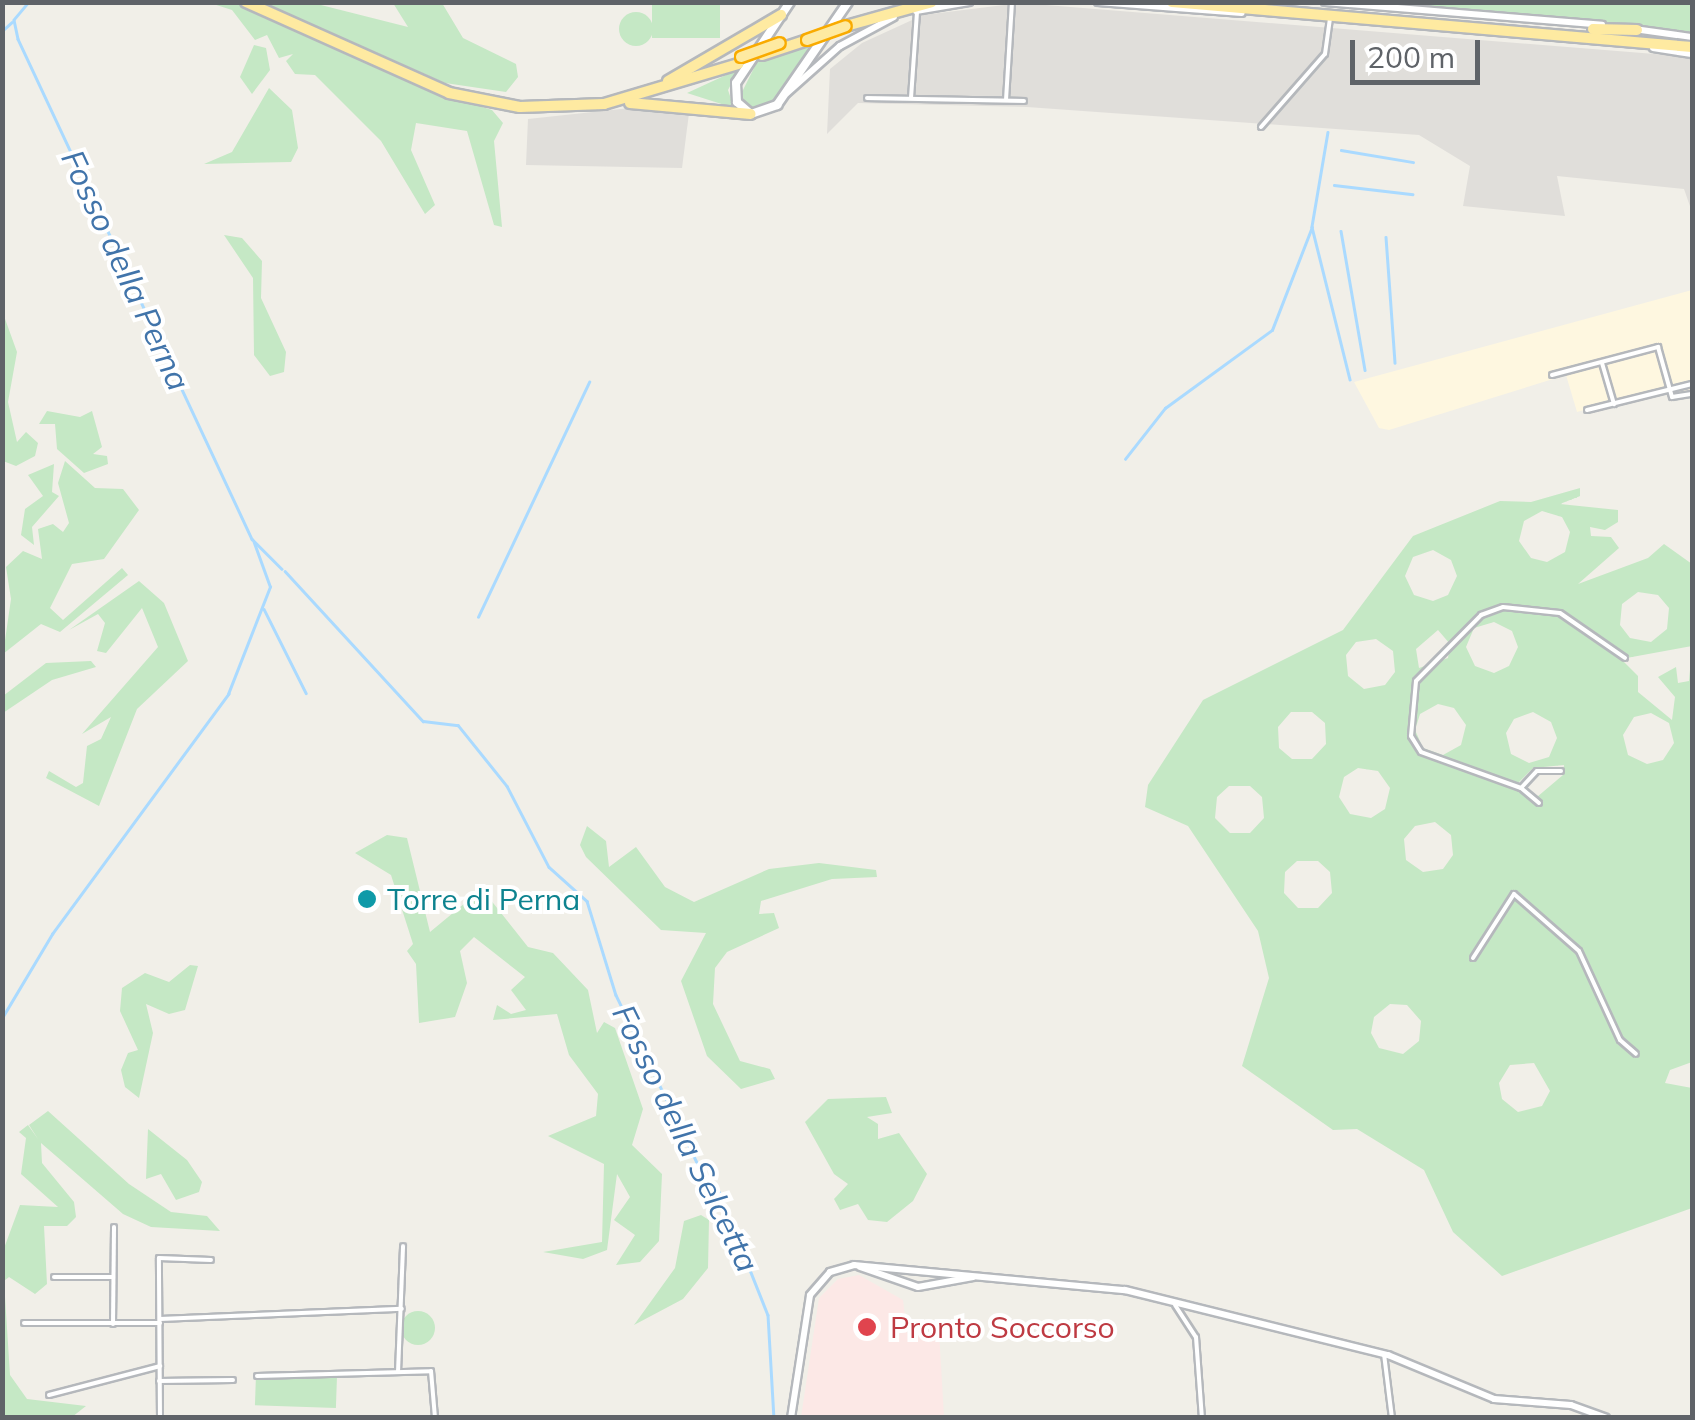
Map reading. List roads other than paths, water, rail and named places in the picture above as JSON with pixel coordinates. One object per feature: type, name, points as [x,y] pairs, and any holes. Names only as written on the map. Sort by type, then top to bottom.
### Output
[{"type":"highway","points":[[246,2],[449,93],[520,107],[604,104],[754,115]]},
{"type":"highway","points":[[258,2],[484,96],[567,103],[668,82],[762,55],[849,22],[932,2]]},
{"type":"highway","points":[[604,104],[780,43],[821,34],[904,2]]},
{"type":"highway","points":[[1172,2],[1692,45]]},
{"type":"highway","points":[[1248,2],[1637,30]]},
{"type":"highway","points":[[668,82],[781,16]]},
{"type":"highway","points":[[1591,29],[1692,45]]},
{"type":"main road","points":[[788,2],[735,86],[754,115],[783,97],[821,34],[848,2]]},
{"type":"street","points":[[821,34],[826,51],[836,49],[917,11],[969,2]]},
{"type":"street","points":[[1006,100],[1012,2]]},
{"type":"street","points":[[1098,2],[1692,45]]},
{"type":"street","points":[[1326,2],[1637,30],[1692,45]]},
{"type":"street","points":[[911,98],[917,11]]},
{"type":"street","points":[[1260,127],[1325,55],[1330,20]]},
{"type":"street","points":[[783,97],[836,49]]},
{"type":"street","points":[[867,98],[1024,101]]},
{"type":"street","points":[[1552,375],[1658,347],[1676,398],[1692,394]]},
{"type":"street","points":[[1602,362],[1614,404]]},
{"type":"street","points":[[1588,410],[1692,384]]},
{"type":"street","points":[[1539,803],[1522,788],[1421,752],[1412,736],[1410,696],[1423,670],[1481,615],[1502,606],[1560,613],[1626,658]]},
{"type":"street","points":[[1522,788],[1536,772],[1560,771]]},
{"type":"street","points":[[1473,958],[1514,894],[1579,951],[1620,1040],[1636,1054]]},
{"type":"street","points":[[113,1324],[114,1228]]},
{"type":"street","points":[[398,1372],[403,1246]]},
{"type":"street","points":[[160,1418],[159,1258],[211,1260]]},
{"type":"street","points":[[854,1265],[902,1282],[934,1286],[988,1276]]},
{"type":"street","points":[[790,1418],[810,1295],[830,1272],[854,1265],[1115,1288],[1384,1354],[1494,1399],[1571,1405],[1606,1418]]},
{"type":"street","points":[[902,1282],[911,1269]]},
{"type":"street","points":[[931,1271],[934,1286]]},
{"type":"street","points":[[54,1276],[113,1277]]},
{"type":"street","points":[[1172,1302],[1197,1340],[1202,1418]]},
{"type":"street","points":[[24,1323],[113,1324],[402,1309]]},
{"type":"street","points":[[1384,1354],[1392,1418]]},
{"type":"street","points":[[50,1396],[160,1366]]},
{"type":"street","points":[[257,1376],[434,1372],[436,1418]]},
{"type":"street","points":[[160,1381],[233,1380]]},
{"type":"waterway","name":"Fosso della Perna","points":[[29,2],[14,20],[18,39],[252,539],[282,569]]},
{"type":"waterway","points":[[2,31],[12,22]]},
{"type":"waterway","points":[[1328,132],[1312,227],[1350,379]]},
{"type":"waterway","points":[[1341,150],[1413,162]]},
{"type":"waterway","points":[[1334,185],[1412,194]]},
{"type":"waterway","points":[[1125,459],[1165,408],[1272,330],[1312,227]]},
{"type":"waterway","points":[[1341,231],[1365,370]]},
{"type":"waterway","points":[[1386,237],[1395,363]]},
{"type":"waterway","points":[[478,617],[589,382]]},
{"type":"waterway","name":"Fosso della Perna","points":[[2,1018],[52,934],[228,694],[270,587],[254,543]]},
{"type":"waterway","name":"Fosso della Selcetta","points":[[285,571],[423,721],[458,725],[507,786],[549,867],[587,901],[616,995],[704,1177],[719,1192],[768,1315],[774,1418]]},
{"type":"waterway","points":[[264,609],[306,693]]},
{"type":"place","name":"Torre di Perna","points":[[367,899]]},
{"type":"place","name":"Pronto Soccorso","points":[[867,1327]]}]
